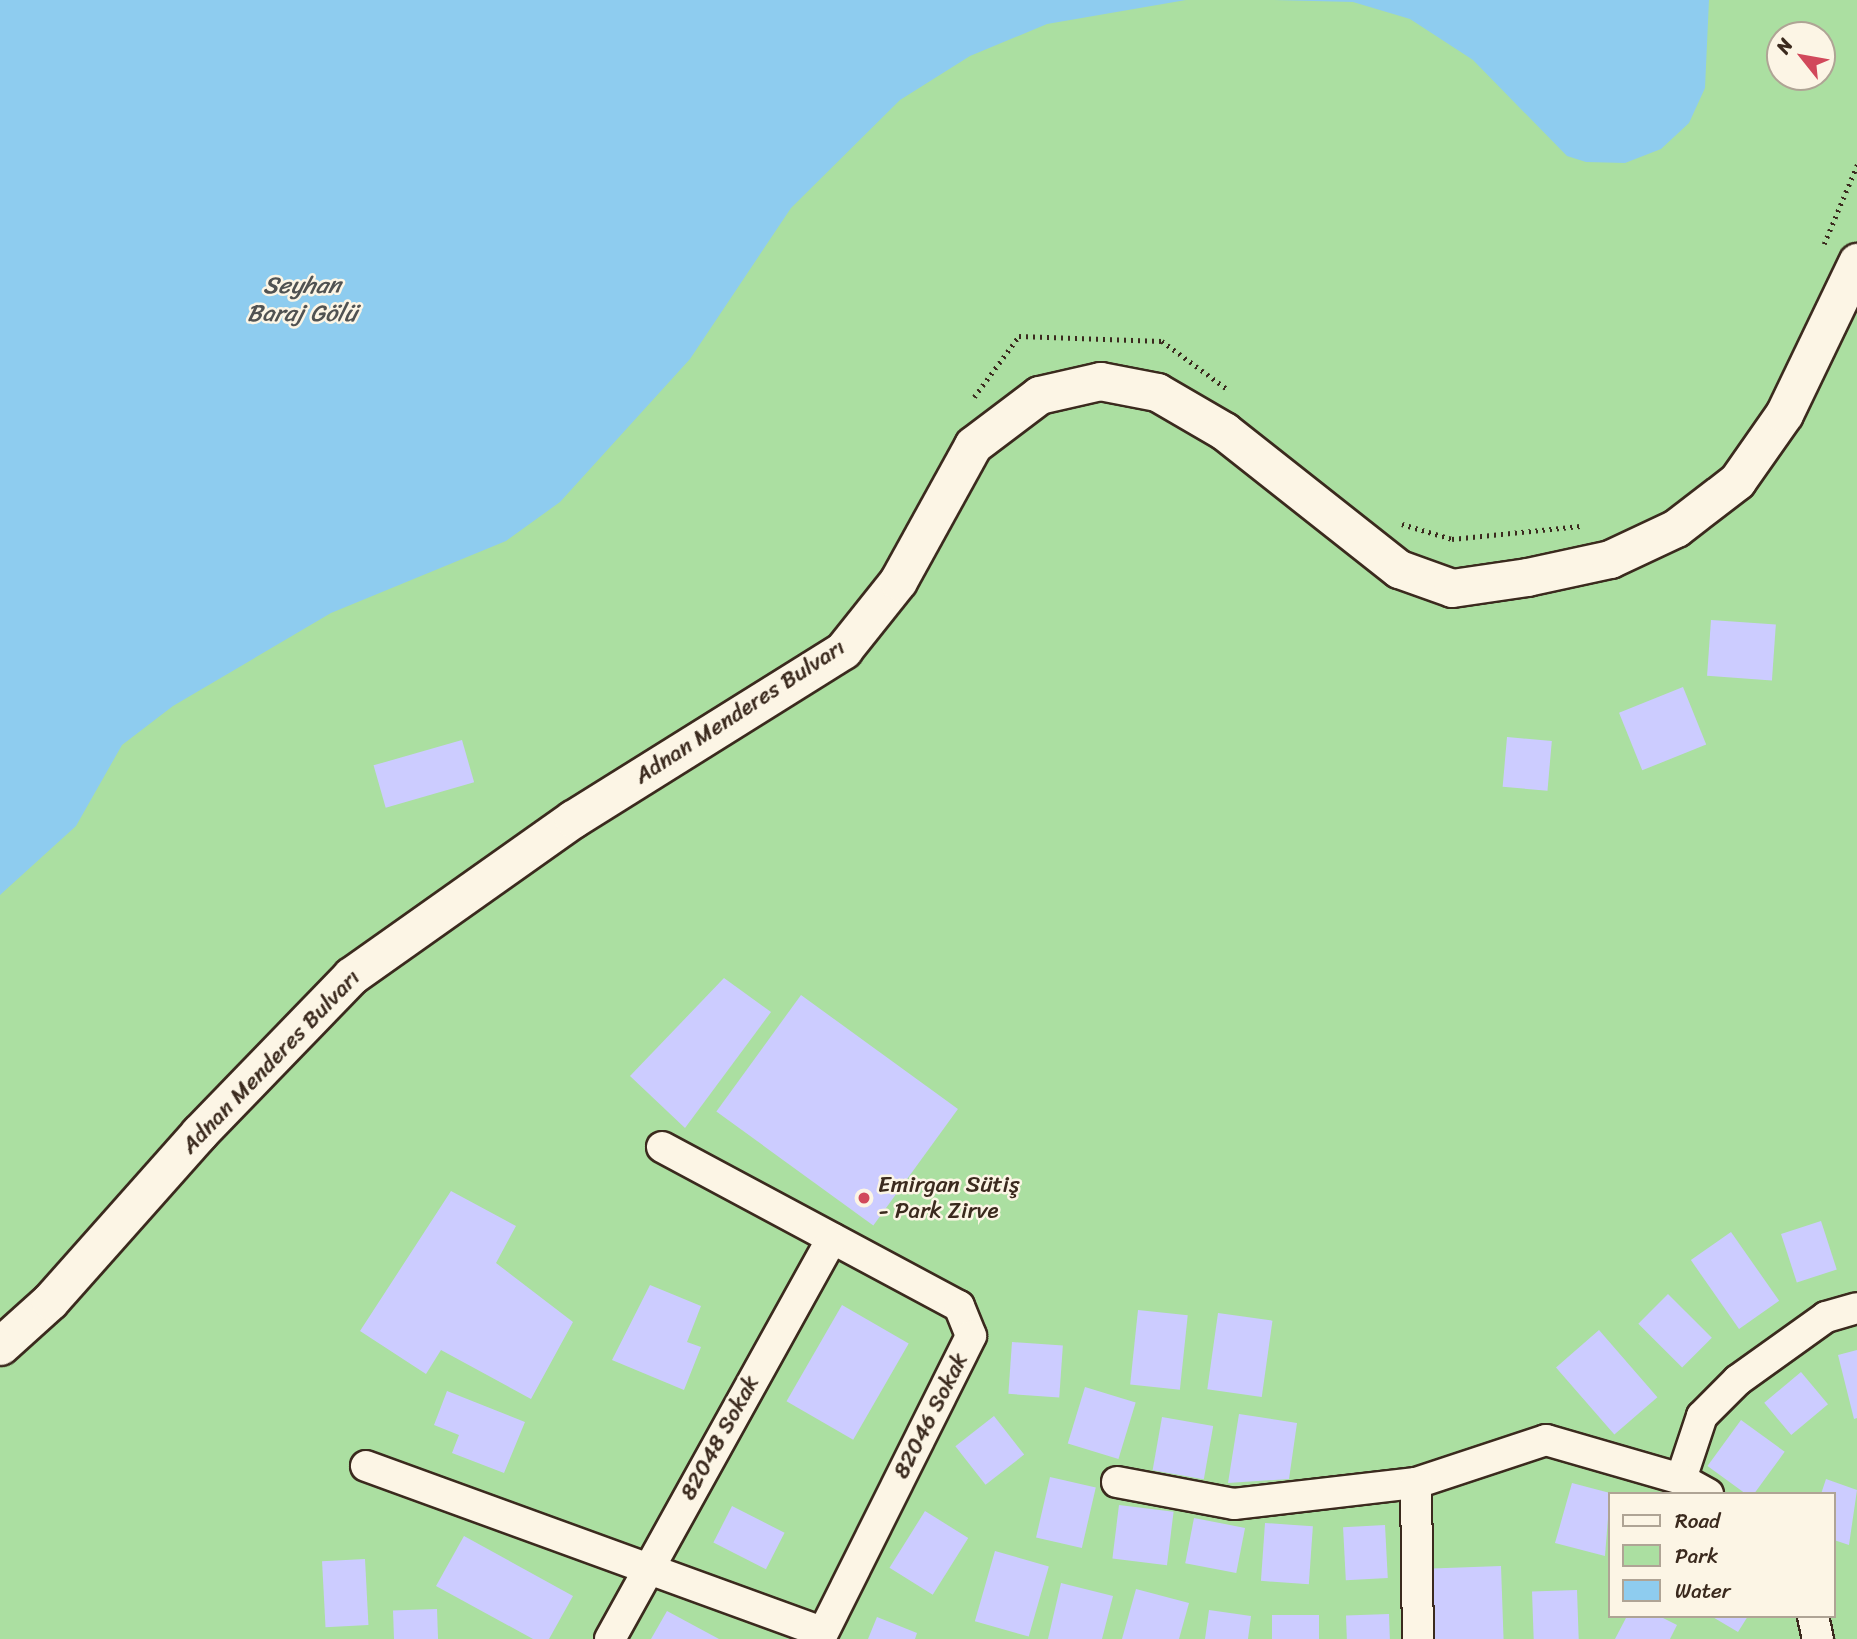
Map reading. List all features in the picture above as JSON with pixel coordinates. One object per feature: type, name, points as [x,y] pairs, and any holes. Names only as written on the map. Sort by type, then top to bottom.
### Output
[{"type":"street","name":"Adnan Menderes Bulvarı","points":[[0,1346],[50,1301],[199,1133],[351,976],[573,819],[843,650],[898,581],[973,446],[1039,395],[1100,381],[1157,392],[1224,431],[1399,569],[1452,588],[1527,577],[1610,559],[1676,528],[1737,481],[1784,414],[1857,262]]},
{"type":"street","name":"82046 Sokak","points":[[662,1147],[959,1306],[971,1336],[822,1635]]},
{"type":"street","name":"82048 Sokak","points":[[610,1639],[646,1569],[832,1238]]},
{"type":"street","points":[[1681,1479],[1702,1416],[1738,1380],[1826,1317],[1857,1308]]},
{"type":"street","points":[[1117,1482],[1234,1504],[1416,1483],[1546,1440],[1681,1479],[1704,1492]]},
{"type":"street","points":[[366,1466],[822,1635]]},
{"type":"street","points":[[1416,1483],[1418,1639]]},
{"type":"street","points":[[1813,1618],[1818,1639]]},
{"type":"path","points":[[1820,254],[1857,166]]},
{"type":"path","points":[[965,409],[1019,336],[1162,341],[1236,397]]},
{"type":"path","points":[[1391,518],[1452,539],[1596,522]]},
{"type":"green space","points":[[0,0],[1857,0],[1857,1639],[0,1639]]},
{"type":"water","name":"Seyhan Baraj Gölü","points":[[0,0],[1186,0],[1047,24],[970,56],[900,100],[791,208],[690,359],[560,502],[506,541],[331,613],[173,706],[122,745],[76,826],[0,895]]},
{"type":"water","points":[[1274,0],[1709,0],[1705,88],[1689,123],[1661,149],[1625,163],[1586,162],[1567,156],[1473,60],[1410,19],[1353,2]]},
{"type":"building","points":[[1711,620],[1776,625],[1772,680],[1707,676]]},
{"type":"building","points":[[1683,687],[1706,744],[1642,770],[1619,713]]},
{"type":"building","points":[[1507,737],[1552,741],[1547,791],[1503,787]]},
{"type":"building","points":[[462,740],[474,782],[386,808],[374,765]]},
{"type":"building","points":[[724,978],[771,1012],[685,1128],[630,1076]]},
{"type":"building","points":[[801,995],[958,1109],[873,1226],[716,1111]]},
{"type":"building","points":[[451,1191],[516,1226],[496,1263],[573,1322],[531,1399],[441,1350],[426,1374],[360,1331]]},
{"type":"building","points":[[1821,1221],[1837,1270],[1797,1282],[1781,1234]]},
{"type":"building","points":[[1731,1232],[1779,1301],[1739,1329],[1691,1260]]},
{"type":"building","points":[[650,1285],[701,1306],[687,1342],[701,1347],[684,1390],[612,1360]]},
{"type":"building","points":[[1668,1294],[1712,1338],[1682,1368],[1638,1324]]},
{"type":"building","points":[[842,1305],[909,1344],[853,1440],[786,1401]]},
{"type":"building","points":[[1138,1310],[1188,1315],[1180,1390],[1130,1385]]},
{"type":"building","points":[[1218,1313],[1272,1321],[1262,1397],[1207,1389]]},
{"type":"building","points":[[1599,1330],[1657,1397],[1614,1435],[1556,1367]]},
{"type":"building","points":[[1012,1342],[1063,1346],[1059,1397],[1008,1394]]},
{"type":"building","points":[[1857,1350],[1857,1418],[1854,1419],[1838,1355]]},
{"type":"building","points":[[1801,1372],[1828,1404],[1791,1435],[1764,1403]]},
{"type":"building","points":[[1085,1387],[1136,1402],[1118,1459],[1068,1443]]},
{"type":"building","points":[[447,1391],[525,1422],[504,1473],[452,1453],[459,1435],[434,1425]]},
{"type":"building","points":[[1239,1414],[1297,1423],[1289,1479],[1228,1483]]},
{"type":"building","points":[[994,1416],[1024,1455],[986,1485],[955,1446]]},
{"type":"building","points":[[1162,1417],[1213,1426],[1204,1479],[1153,1470]]},
{"type":"building","points":[[1741,1420],[1785,1452],[1755,1492],[1743,1492],[1707,1466]]},
{"type":"building","points":[[1050,1477],[1096,1488],[1082,1548],[1036,1537]]},
{"type":"building","points":[[1826,1479],[1857,1490],[1849,1545],[1836,1541],[1836,1492],[1822,1492]]},
{"type":"building","points":[[1572,1483],[1608,1492],[1605,1556],[1555,1543]]},
{"type":"building","points":[[1119,1505],[1174,1512],[1167,1565],[1112,1559]]},
{"type":"building","points":[[732,1506],[785,1533],[766,1569],[713,1543]]},
{"type":"building","points":[[925,1511],[968,1538],[933,1595],[889,1568]]},
{"type":"building","points":[[1194,1518],[1245,1528],[1236,1573],[1185,1563]]},
{"type":"building","points":[[1265,1523],[1313,1526],[1309,1584],[1261,1581]]},
{"type":"building","points":[[1385,1525],[1388,1578],[1346,1580],[1343,1527]]},
{"type":"building","points":[[464,1536],[573,1596],[549,1639],[533,1639],[436,1586]]},
{"type":"building","points":[[995,1551],[1049,1566],[1029,1637],[975,1621]]},
{"type":"building","points":[[365,1559],[368,1625],[326,1627],[322,1561]]},
{"type":"building","points":[[1501,1566],[1504,1639],[1435,1639],[1432,1568]]},
{"type":"building","points":[[1061,1583],[1113,1596],[1102,1639],[1048,1639]]},
{"type":"building","points":[[1136,1589],[1189,1603],[1179,1639],[1122,1639]]},
{"type":"building","points":[[1577,1590],[1579,1639],[1534,1639],[1532,1592]]},
{"type":"building","points":[[437,1609],[438,1639],[394,1639],[393,1611]]},
{"type":"building","points":[[1209,1610],[1251,1616],[1248,1639],[1205,1639]]},
{"type":"building","points":[[667,1611],[719,1639],[651,1639]]},
{"type":"building","points":[[1389,1614],[1390,1639],[1347,1639],[1346,1616]]},
{"type":"building","points":[[1272,1615],[1319,1615],[1319,1639],[1272,1639]]},
{"type":"building","points":[[877,1617],[917,1633],[915,1639],[868,1639]]},
{"type":"building","points":[[1626,1618],[1663,1618],[1677,1625],[1670,1639],[1615,1639]]},
{"type":"building","points":[[1714,1618],[1747,1618],[1738,1632]]},
{"type":"place","name":"Emirgan Sütiş - Park Zirve","points":[[864,1198]]}]
